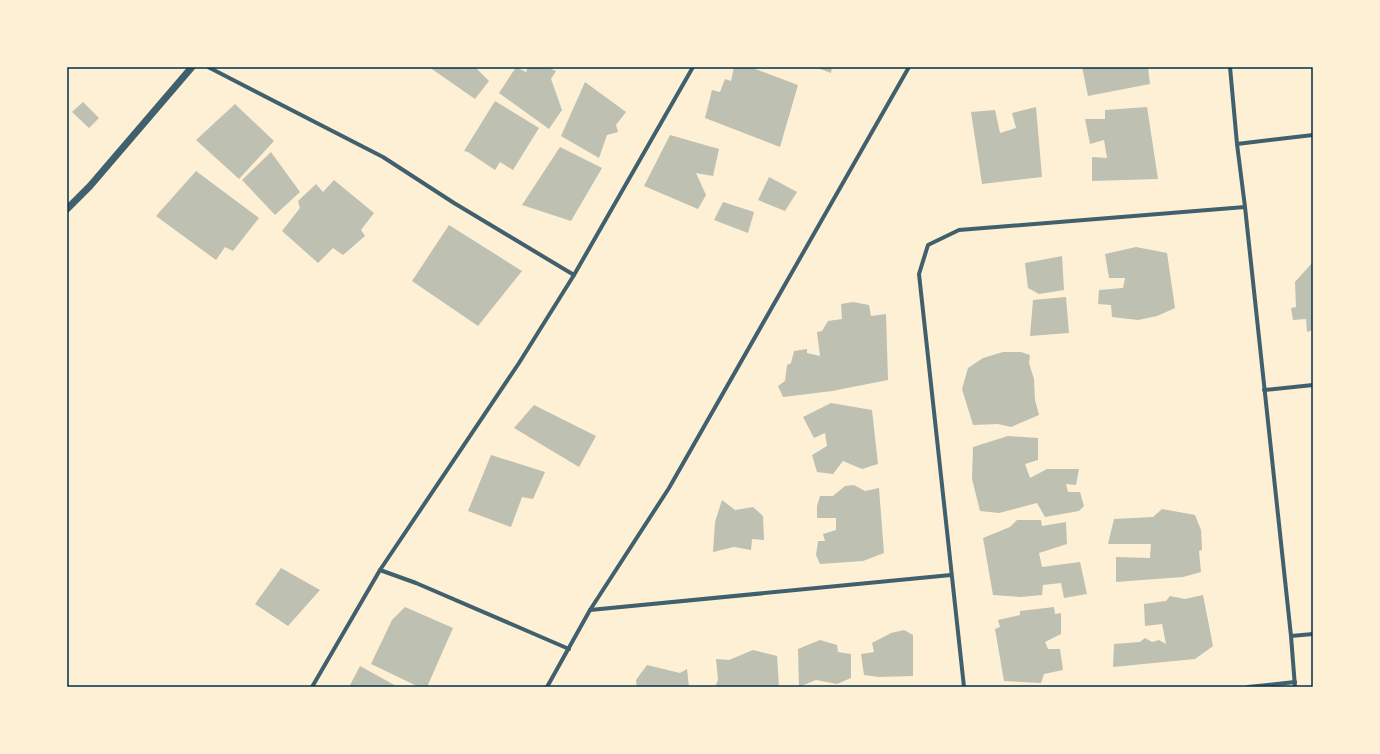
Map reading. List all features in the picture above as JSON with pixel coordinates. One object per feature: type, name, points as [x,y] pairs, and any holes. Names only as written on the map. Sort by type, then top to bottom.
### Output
[{"type":"street","points":[[67,209],[90,186],[192,67]]},
{"type":"street","points":[[208,67],[383,157],[454,203],[574,275]]},
{"type":"street","points":[[312,687],[380,570],[519,363],[574,275],[693,67]]},
{"type":"street","points":[[547,687],[590,610],[669,488],[909,67]]},
{"type":"street","points":[[1230,67],[1295,685],[1248,687]]},
{"type":"street","points":[[1237,144],[1313,135]]},
{"type":"street","points":[[964,687],[919,274],[928,245],[959,230],[1245,207]]},
{"type":"street","points":[[1264,390],[1313,385]]},
{"type":"street","points":[[380,570],[416,583],[569,649]]},
{"type":"street","points":[[590,610],[951,575]]},
{"type":"street","points":[[1291,636],[1313,634]]},
{"type":"building","points":[[429,67],[475,67],[489,81],[475,99]]},
{"type":"building","points":[[516,67],[526,72],[528,67],[547,67],[556,71],[551,79],[562,110],[549,129],[499,93]]},
{"type":"building","points":[[734,67],[750,67],[798,85],[780,147],[705,118],[712,90],[720,92],[725,79],[731,81]]},
{"type":"building","points":[[815,67],[832,67],[831,73]]},
{"type":"building","points":[[1082,67],[1148,67],[1150,84],[1088,96]]},
{"type":"building","points":[[585,82],[626,112],[616,125],[618,132],[607,135],[599,158],[561,136]]},
{"type":"building","points":[[495,101],[539,128],[513,170],[500,162],[495,170],[468,152],[464,151]]},
{"type":"building","points":[[83,102],[99,118],[89,128],[72,112]]},
{"type":"building","points":[[235,104],[274,141],[239,179],[196,140]]},
{"type":"building","points":[[1036,107],[1042,177],[982,184],[971,112],[995,110],[1000,133],[1016,128],[1012,113]]},
{"type":"building","points":[[1147,107],[1158,179],[1092,181],[1092,157],[1107,158],[1104,140],[1090,144],[1085,119],[1105,119],[1105,110]]},
{"type":"building","points":[[670,135],[719,149],[713,176],[696,173],[706,195],[698,209],[644,186]]},
{"type":"building","points":[[560,147],[602,168],[571,221],[522,205]]},
{"type":"building","points":[[271,152],[300,192],[275,215],[242,180]]},
{"type":"building","points":[[196,171],[259,218],[233,251],[225,247],[216,260],[156,216]]},
{"type":"building","points":[[769,177],[797,192],[785,211],[758,200]]},
{"type":"building","points":[[334,180],[374,213],[361,230],[365,236],[343,255],[333,248],[318,263],[282,231],[300,208],[298,201],[316,184],[323,192]]},
{"type":"building","points":[[723,202],[754,212],[748,233],[714,220]]},
{"type":"building","points":[[449,225],[522,271],[478,326],[412,281]]},
{"type":"building","points":[[1136,247],[1167,253],[1175,308],[1157,316],[1138,320],[1112,317],[1111,305],[1098,304],[1099,290],[1123,288],[1125,278],[1109,278],[1105,254]]},
{"type":"building","points":[[1062,256],[1064,290],[1039,294],[1028,288],[1025,263]]},
{"type":"building","points":[[1313,262],[1313,330],[1307,332],[1306,319],[1293,320],[1291,308],[1296,307],[1295,282]]},
{"type":"building","points":[[1066,297],[1069,333],[1030,336],[1033,300]]},
{"type":"building","points":[[853,302],[869,305],[871,316],[886,314],[888,380],[832,391],[783,397],[778,386],[785,381],[787,365],[791,363],[794,351],[807,349],[807,353],[820,356],[817,332],[822,331],[828,321],[842,319],[841,304]]},
{"type":"building","points":[[1003,352],[1021,352],[1030,355],[1029,363],[1034,379],[1035,400],[1039,415],[1011,427],[998,424],[973,425],[962,389],[968,368],[983,358]]},
{"type":"building","points":[[831,403],[872,410],[878,464],[862,469],[843,461],[833,474],[817,472],[812,455],[827,446],[825,433],[814,438],[803,417]]},
{"type":"building","points":[[534,405],[596,436],[579,467],[514,428]]},
{"type":"building","points":[[1008,436],[1038,438],[1038,460],[1025,464],[1030,478],[1047,469],[1079,469],[1076,485],[1066,484],[1068,492],[1080,492],[1084,506],[1079,511],[1045,517],[1037,503],[999,513],[980,511],[972,479],[973,447]]},
{"type":"building","points":[[491,455],[545,472],[533,499],[522,497],[511,527],[468,511]]},
{"type":"building","points":[[854,485],[865,491],[879,488],[884,553],[863,561],[820,564],[816,555],[818,541],[825,541],[823,534],[836,530],[836,518],[817,518],[817,506],[820,496],[833,496],[845,486]]},
{"type":"building","points":[[722,500],[735,510],[753,507],[763,516],[764,540],[752,539],[751,550],[734,547],[713,552],[715,522]]},
{"type":"building","points":[[1162,509],[1195,515],[1201,530],[1202,550],[1199,551],[1201,572],[1183,577],[1116,582],[1116,557],[1150,558],[1151,544],[1108,544],[1114,519],[1153,517]]},
{"type":"building","points":[[1017,520],[1041,520],[1042,526],[1066,522],[1067,544],[1039,553],[1042,567],[1080,562],[1087,594],[1064,598],[1061,583],[1043,585],[1042,595],[1021,597],[993,595],[983,538],[1010,527]]},
{"type":"building","points":[[281,568],[320,590],[288,626],[255,604]]},
{"type":"building","points":[[1203,595],[1213,646],[1195,659],[1113,667],[1114,644],[1140,642],[1145,638],[1152,642],[1159,640],[1166,644],[1162,624],[1145,626],[1144,604],[1166,601],[1170,596],[1185,599]]},
{"type":"building","points":[[405,607],[453,628],[427,687],[419,687],[371,664],[392,620]]},
{"type":"building","points":[[1054,607],[1055,614],[1061,613],[1061,634],[1045,642],[1048,649],[1060,649],[1063,670],[1044,674],[1041,683],[1004,681],[995,629],[1000,627],[998,620],[1020,615],[1020,611]]},
{"type":"building","points":[[904,630],[913,635],[913,676],[879,677],[864,675],[861,654],[874,652],[872,643],[891,633]]},
{"type":"building","points":[[820,640],[837,645],[838,652],[851,654],[851,678],[837,684],[816,680],[799,687],[798,649]]},
{"type":"building","points":[[753,650],[777,656],[779,687],[715,687],[718,680],[716,659],[729,660]]},
{"type":"building","points":[[647,665],[680,673],[687,669],[689,687],[637,687],[636,680]]},
{"type":"building","points":[[360,666],[398,687],[349,687]]}]
